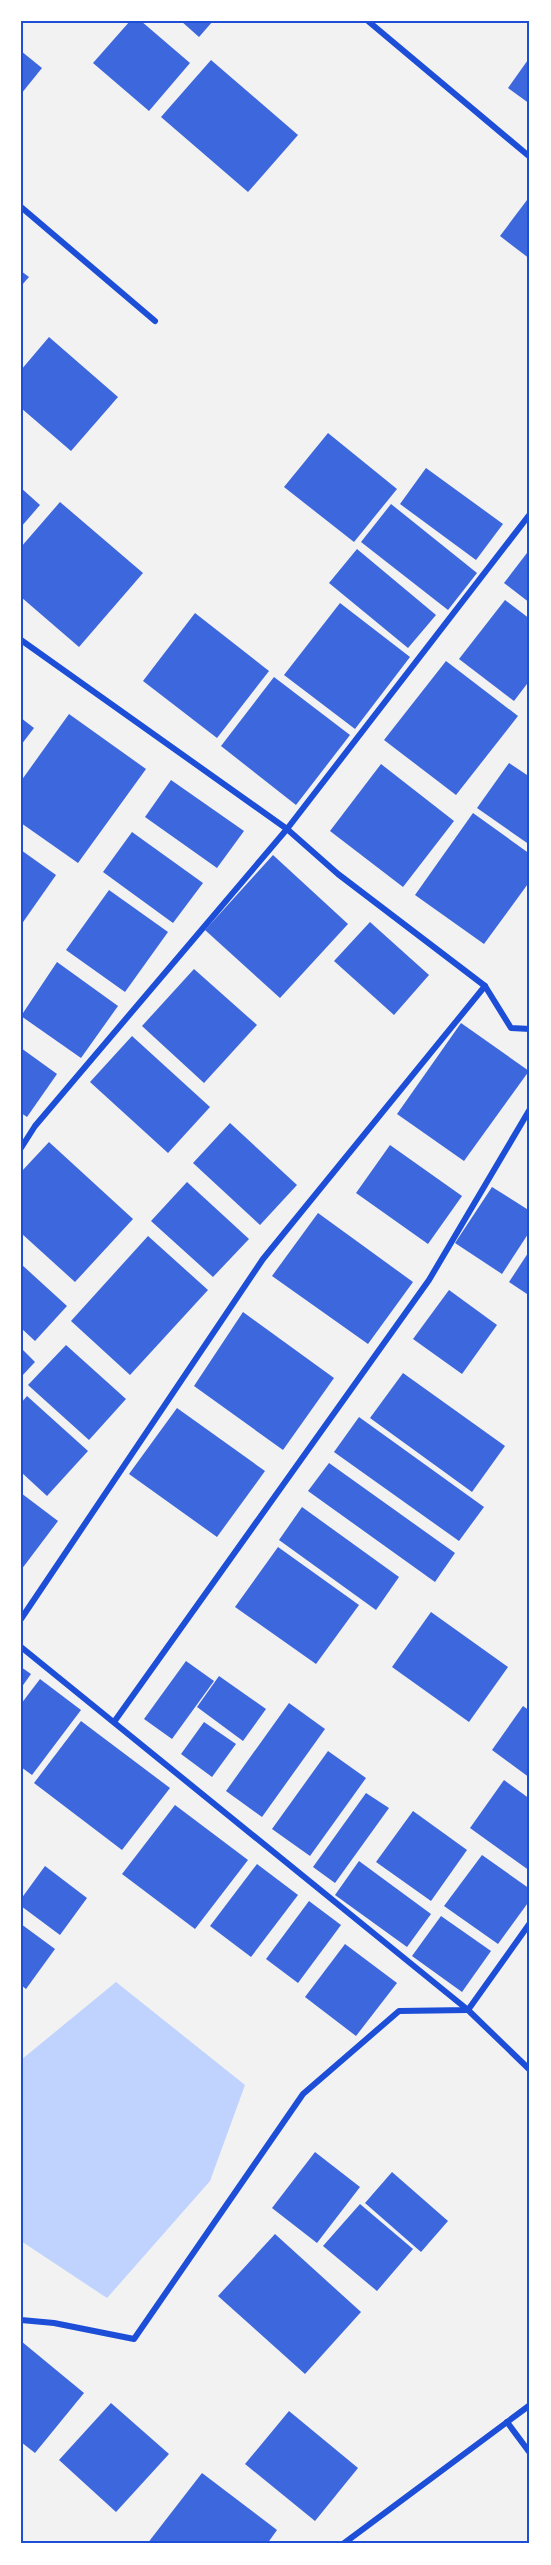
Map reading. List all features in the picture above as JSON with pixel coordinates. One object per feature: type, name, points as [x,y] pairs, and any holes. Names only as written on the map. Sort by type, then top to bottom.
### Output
[{"type":"street","points":[[368,21],[530,157]]},
{"type":"street","points":[[21,207],[155,321]]},
{"type":"street","points":[[21,1148],[43,1118],[287,829],[530,514]]},
{"type":"street","points":[[21,640],[287,829],[338,874],[485,986],[511,1028],[530,1029]]},
{"type":"street","points":[[21,1619],[263,1259],[485,986]]},
{"type":"street","points":[[114,1722],[429,1280],[530,1109]]},
{"type":"street","points":[[21,1647],[468,2010],[530,2070]]},
{"type":"street","points":[[468,2010],[530,1923]]},
{"type":"street","points":[[21,2320],[54,2323],[134,2338],[303,2094],[399,2012],[468,2010]]},
{"type":"street","points":[[343,2544],[530,2405]]},
{"type":"street","points":[[507,2422],[530,2452]]},
{"type":"water","points":[[116,1982],[245,2085],[210,2181],[107,2298],[21,2241],[21,2060]]},
{"type":"building","points":[[130,21],[141,21],[190,63],[149,111],[93,63]]},
{"type":"building","points":[[181,21],[213,21],[199,37]]},
{"type":"building","points":[[21,51],[42,68],[21,94]]},
{"type":"building","points":[[530,57],[530,104],[508,88]]},
{"type":"building","points":[[211,60],[298,135],[248,192],[161,117]]},
{"type":"building","points":[[530,196],[530,259],[500,236]]},
{"type":"building","points":[[21,271],[29,277],[21,286]]},
{"type":"building","points":[[49,337],[118,397],[71,451],[21,408],[21,370]]},
{"type":"building","points":[[328,433],[397,489],[354,542],[284,487]]},
{"type":"building","points":[[426,468],[503,524],[476,560],[400,504]]},
{"type":"building","points":[[21,488],[40,505],[21,527]]},
{"type":"building","points":[[60,502],[143,573],[79,647],[21,597],[21,547]]},
{"type":"building","points":[[391,504],[477,573],[448,610],[361,542]]},
{"type":"building","points":[[357,549],[436,615],[408,648],[329,583]]},
{"type":"building","points":[[530,549],[530,603],[504,583]]},
{"type":"building","points":[[505,600],[530,619],[530,680],[514,701],[459,659]]},
{"type":"building","points":[[340,603],[410,657],[355,729],[284,675]]},
{"type":"building","points":[[195,613],[269,671],[217,738],[143,681]]},
{"type":"building","points":[[446,661],[518,716],[456,795],[384,740]]},
{"type":"building","points":[[274,677],[350,735],[296,805],[221,746]]},
{"type":"building","points":[[69,714],[146,769],[78,863],[21,823],[21,781]]},
{"type":"building","points":[[21,718],[34,728],[21,745]]},
{"type":"building","points":[[509,763],[530,777],[530,845],[477,808]]},
{"type":"building","points":[[381,764],[454,821],[403,887],[330,831]]},
{"type":"building","points":[[171,780],[244,831],[217,868],[145,817]]},
{"type":"building","points":[[473,813],[530,854],[530,881],[484,944],[415,895]]},
{"type":"building","points":[[132,832],[203,883],[173,923],[103,872]]},
{"type":"building","points":[[21,850],[56,875],[21,925]]},
{"type":"building","points":[[273,855],[348,924],[280,998],[205,930]]},
{"type":"building","points":[[109,890],[168,932],[125,992],[66,950]]},
{"type":"building","points":[[370,922],[429,975],[394,1015],[334,961]]},
{"type":"building","points":[[57,962],[118,1006],[81,1058],[21,1016]]},
{"type":"building","points":[[194,969],[257,1025],[204,1083],[142,1026]]},
{"type":"building","points":[[461,1023],[529,1071],[464,1161],[397,1114]]},
{"type":"building","points":[[132,1036],[210,1107],[168,1153],[90,1082]]},
{"type":"building","points":[[21,1048],[57,1074],[27,1117],[21,1113]]},
{"type":"building","points":[[230,1123],[297,1185],[260,1225],[193,1163]]},
{"type":"building","points":[[49,1142],[133,1219],[75,1282],[21,1233],[21,1172]]},
{"type":"building","points":[[390,1145],[462,1196],[428,1244],[356,1193]]},
{"type":"building","points":[[187,1182],[249,1239],[213,1277],[151,1221]]},
{"type":"building","points":[[492,1187],[530,1211],[530,1231],[502,1274],[455,1243]]},
{"type":"building","points":[[318,1213],[413,1282],[368,1344],[272,1276]]},
{"type":"building","points":[[148,1236],[208,1290],[130,1375],[71,1321]]},
{"type":"building","points":[[530,1250],[530,1296],[509,1282]]},
{"type":"building","points":[[21,1264],[67,1306],[35,1341],[21,1328]]},
{"type":"building","points":[[449,1290],[497,1325],[462,1374],[413,1339]]},
{"type":"building","points":[[243,1312],[334,1378],[283,1450],[194,1386]]},
{"type":"building","points":[[66,1345],[126,1399],[89,1440],[28,1385]]},
{"type":"building","points":[[21,1348],[35,1362],[21,1377]]},
{"type":"building","points":[[403,1373],[505,1446],[472,1492],[370,1418]]},
{"type":"building","points":[[27,1396],[88,1451],[47,1496],[21,1472],[21,1403]]},
{"type":"building","points":[[177,1408],[265,1471],[217,1537],[129,1474]]},
{"type":"building","points":[[359,1417],[484,1507],[459,1541],[334,1452]]},
{"type":"building","points":[[329,1463],[455,1553],[435,1582],[308,1491]]},
{"type":"building","points":[[21,1493],[58,1521],[21,1570]]},
{"type":"building","points":[[302,1507],[399,1577],[376,1610],[279,1540]]},
{"type":"building","points":[[278,1547],[359,1605],[316,1664],[235,1607]]},
{"type":"building","points":[[431,1612],[508,1667],[469,1722],[392,1667]]},
{"type":"building","points":[[186,1661],[214,1681],[172,1739],[144,1719]]},
{"type":"building","points":[[21,1667],[31,1674],[21,1688]]},
{"type":"building","points":[[219,1676],[266,1709],[243,1741],[197,1707]]},
{"type":"building","points":[[40,1679],[81,1710],[32,1775],[21,1767],[21,1704]]},
{"type":"building","points":[[289,1703],[325,1729],[262,1817],[226,1791]]},
{"type":"building","points":[[523,1706],[530,1711],[530,1778],[492,1750]]},
{"type":"building","points":[[81,1721],[170,1788],[122,1850],[34,1783]]},
{"type":"building","points":[[204,1722],[236,1744],[212,1777],[181,1754]]},
{"type":"building","points":[[328,1751],[366,1778],[310,1856],[272,1829]]},
{"type":"building","points":[[504,1780],[530,1799],[530,1871],[470,1828]]},
{"type":"building","points":[[366,1793],[389,1808],[335,1883],[313,1867]]},
{"type":"building","points":[[175,1805],[248,1860],[195,1929],[122,1874]]},
{"type":"building","points":[[413,1811],[467,1850],[431,1901],[376,1862]]},
{"type":"building","points":[[482,1855],[530,1889],[530,1900],[498,1944],[444,1906]]},
{"type":"building","points":[[359,1861],[431,1914],[407,1947],[335,1895]]},
{"type":"building","points":[[257,1864],[298,1895],[251,1957],[210,1926]]},
{"type":"building","points":[[45,1866],[87,1898],[60,1935],[21,1906],[21,1899]]},
{"type":"building","points":[[309,1901],[341,1925],[298,1983],[266,1959]]},
{"type":"building","points":[[441,1916],[491,1951],[462,1992],[412,1956]]},
{"type":"building","points":[[21,1924],[55,1949],[26,1989],[21,1985]]},
{"type":"building","points":[[345,1944],[397,1983],[356,2036],[305,1997]]},
{"type":"building","points":[[315,2152],[360,2187],[317,2243],[272,2208]]},
{"type":"building","points":[[392,2172],[448,2221],[421,2252],[365,2203]]},
{"type":"building","points":[[360,2204],[413,2249],[377,2291],[323,2246]]},
{"type":"building","points":[[275,2234],[361,2312],[305,2374],[218,2296]]},
{"type":"building","points":[[21,2341],[84,2393],[35,2453],[21,2442]]},
{"type":"building","points":[[111,2403],[169,2454],[116,2512],[59,2460]]},
{"type":"building","points":[[289,2411],[358,2468],[315,2521],[245,2464]]},
{"type":"building","points":[[202,2473],[277,2530],[267,2544],[147,2544]]}]
